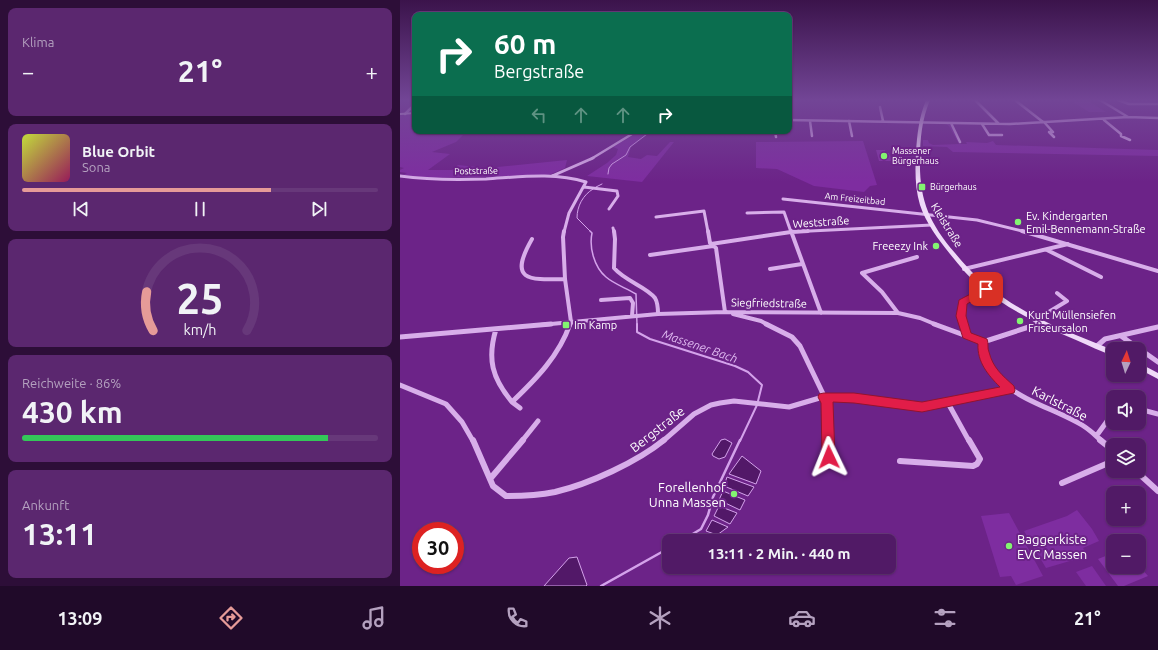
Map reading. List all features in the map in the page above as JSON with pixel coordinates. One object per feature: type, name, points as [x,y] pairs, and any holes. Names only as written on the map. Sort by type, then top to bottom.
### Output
[{"type":"main road","name":"Kleistraße","points":[[921,127],[917,177],[921,202],[932,225],[964,269],[986,289],[1006,303],[1038,321],[1106,350]]},
{"type":"main road","points":[[1146,370],[1158,376]]},
{"type":"street","points":[[811,127],[812,136]]},
{"type":"street","points":[[850,127],[852,136]]},
{"type":"street","points":[[953,127],[960,142]]},
{"type":"street","points":[[984,127],[989,135],[1002,135]]},
{"type":"street","points":[[1050,127],[1053,132],[1050,132],[1054,138]]},
{"type":"street","points":[[1111,127],[1121,134],[1121,136],[1130,140]]},
{"type":"street","name":"Poststraße","points":[[552,177],[556,173],[592,158],[632,134]]},
{"type":"street","name":"Poststraße","points":[[400,176],[475,179],[552,177],[585,182],[586,184],[584,187]]},
{"type":"street","points":[[512,402],[540,375],[560,347],[571,322],[565,279],[562,237],[572,208],[584,187],[592,187],[618,192],[618,196],[609,209]]},
{"type":"street","name":"Am Freizeitbad","points":[[783,199],[926,213],[971,219],[1068,244],[1158,271]]},
{"type":"street","points":[[656,217],[704,211],[712,245],[716,248],[725,312],[761,321],[792,337],[807,358],[827,402],[829,457]]},
{"type":"street","points":[[747,213],[784,212],[821,313]]},
{"type":"street","name":"Weststraße","points":[[650,255],[791,232],[932,225]]},
{"type":"street","points":[[613,228],[615,239],[614,268],[628,281],[653,296],[658,308],[658,314]]},
{"type":"street","points":[[532,239],[521,262],[520,267],[522,273],[530,277],[565,279]]},
{"type":"street","points":[[964,269],[1068,244]]},
{"type":"street","points":[[1047,250],[1101,277]]},
{"type":"street","points":[[898,313],[882,292],[862,273],[918,257]]},
{"type":"street","points":[[770,269],[802,264]]},
{"type":"street","points":[[966,336],[961,316],[961,306],[964,300],[986,289]]},
{"type":"street","points":[[983,342],[1032,326],[1052,308],[1067,301],[1057,293]]},
{"type":"street","points":[[601,300],[630,298],[633,303],[633,316]]},
{"type":"street","name":"Siegfriedstraße","points":[[400,337],[658,314],[725,312],[898,313],[920,318],[983,342]]},
{"type":"street","points":[[1097,346],[1105,339],[1158,327]]},
{"type":"street","points":[[496,329],[492,339],[492,370],[502,390],[512,402],[520,408]]},
{"type":"street","points":[[1121,336],[1158,362]]},
{"type":"street","name":"Karlstraße","points":[[983,342],[983,350],[990,369],[1010,390],[1070,419],[1097,435],[1106,443]]},
{"type":"street","name":"Bergstraße","points":[[400,385],[446,404],[450,408],[465,424],[474,440],[490,479],[499,492],[506,496],[554,492],[575,486],[636,460],[661,442],[694,414],[710,405],[728,402],[789,407],[824,397],[854,398],[922,407],[1010,390]]},
{"type":"street","points":[[900,460],[950,465],[973,466],[977,464],[980,459],[948,403]]},
{"type":"street","points":[[1146,411],[1158,414]]},
{"type":"street","points":[[490,479],[538,421]]},
{"type":"street","points":[[1097,435],[1106,423]]},
{"type":"street","points":[[1062,483],[1106,465]]},
{"type":"street","points":[[1144,478],[1158,491]]},
{"type":"shaded area","points":[[400,127],[412,127],[412,134],[464,134],[456,142],[432,152],[450,154],[428,170],[452,170],[458,165],[487,168],[567,160],[565,168],[549,175],[431,178],[403,175],[407,173],[400,172],[400,170],[404,168],[400,167]]},
{"type":"shaded area","points":[[950,127],[952,127],[960,144],[967,144],[966,142],[987,143],[993,141],[996,145],[1158,150],[1158,156],[953,152],[947,147],[923,146],[923,140],[928,140],[929,143],[933,145],[959,144]]},
{"type":"shaded area","points":[[635,134],[647,135],[631,147],[628,157],[641,159],[647,155],[657,156],[670,142],[674,142],[642,182],[587,176],[607,163],[616,155],[618,149],[613,147]]},
{"type":"shaded area","points":[[863,141],[877,185],[870,186],[864,192],[814,186],[777,169],[756,168],[756,142]]},
{"type":"shaded area","points":[[725,439],[732,443],[725,457],[719,459],[712,454],[721,440]]},
{"type":"shaded area","points":[[742,456],[761,471],[756,484],[729,474]]},
{"type":"shaded area","points":[[727,477],[754,487],[748,496],[724,486]]},
{"type":"shaded area","points":[[723,491],[745,500],[740,510],[719,500]]},
{"type":"shaded area","points":[[719,506],[737,513],[730,524],[714,516]]},
{"type":"shaded area","points":[[1077,510],[1092,529],[1099,541],[1083,548],[1087,556],[1046,568],[1024,531],[1067,516]]},
{"type":"shaded area","name":"Baggerkiste EVC Massen","points":[[1009,513],[1043,576],[1016,585],[1011,576],[1000,577],[981,516]]},
{"type":"shaded area","points":[[712,520],[728,527],[718,534],[706,531]]},
{"type":"shaded area","points":[[577,557],[587,585],[586,586],[544,586],[569,558]]},
{"type":"shaded area","points":[[1092,566],[1106,586],[1086,586],[1076,572]]},
{"type":"building","name":"Massener Bürgerhaus","points":[[876,150],[885,150],[886,153],[889,153],[892,161],[879,161]]},
{"type":"building","points":[[1106,556],[1106,570],[1098,559]]},
{"type":"building","points":[[1109,574],[1146,574],[1148,576],[1124,586],[1118,586]]},
{"type":"waterway","name":"Massener Bach","points":[[608,174],[609,168],[612,164],[626,155],[630,147],[647,134]]},
{"type":"waterway","name":"Massener Bach","points":[[596,187],[602,184]]},
{"type":"waterway","name":"Massener Bach","points":[[593,189],[586,194],[581,201],[577,218],[592,233],[591,244],[593,256],[598,268],[613,282],[636,294],[637,325]]},
{"type":"waterway","name":"Massener Bach","points":[[637,325],[637,332],[650,339],[735,366],[748,372],[762,385],[758,401]]},
{"type":"waterway","name":"Massener Bach","points":[[740,441],[757,405]]},
{"type":"waterway","name":"Massener Bach","points":[[693,534],[701,529],[708,515],[713,497],[740,440]]},
{"type":"waterway","name":"Massener Bach","points":[[601,586],[662,552]]},
{"type":"place","name":"Massener Bürgerhaus","points":[[884,156]]},
{"type":"place","name":"Bürgerhaus","points":[[922,187]]},
{"type":"place","name":"Ev. Kindergarten Emil-Bennemann-Straße","points":[[1018,222]]},
{"type":"place","name":"Freeezy Ink","points":[[936,246]]},
{"type":"place","name":"Kurt Müllensiefen Friseursalon","points":[[1020,321]]},
{"type":"place","name":"Im Kamp","points":[[566,325]]},
{"type":"place","name":"Forellenhof Unna Massen","points":[[734,494]]},
{"type":"place","name":"Baggerkiste EVC Massen","points":[[1009,546]]},
{"type":"route","points":[[829,457],[827,402],[824,397],[854,398],[922,407],[1010,390],[1000,381],[987,364],[982,346],[983,342],[966,336],[961,316],[962,302],[986,289]]}]
